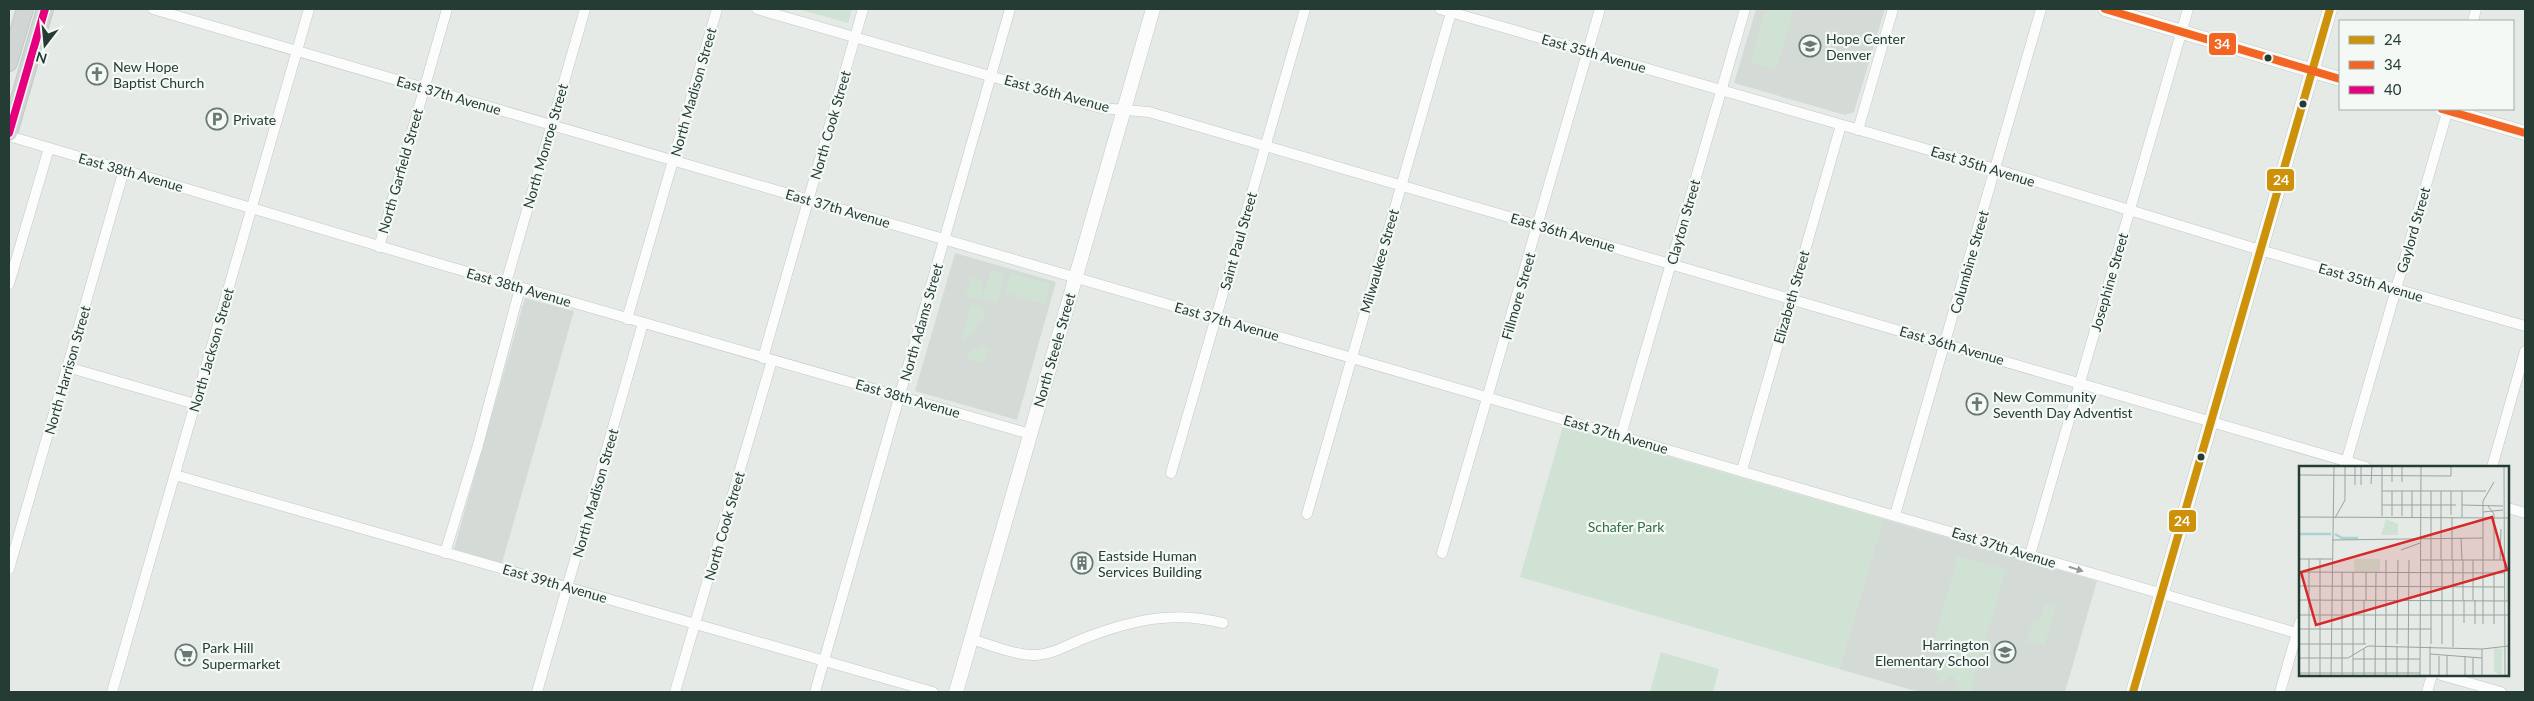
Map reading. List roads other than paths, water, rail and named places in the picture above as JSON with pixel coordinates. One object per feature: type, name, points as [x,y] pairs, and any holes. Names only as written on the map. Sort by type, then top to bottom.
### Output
[{"type":"main road","points":[[9,63],[25,9]]},
{"type":"main road","points":[[9,135],[45,9]]},
{"type":"street","name":"East 37th Avenue","points":[[153,9],[171,11],[297,51],[2299,633]]},
{"type":"street","name":"North Jackson Street","points":[[112,692],[309,9]]},
{"type":"street","name":"North Garfield Street","points":[[379,247],[447,9]]},
{"type":"street","name":"North Monroe Street","points":[[506,283],[585,9]]},
{"type":"street","name":"North Madison Street","points":[[627,318],[717,9]]},
{"type":"street","name":"East 36th Avenue","points":[[758,9],[1101,108],[1123,108],[1149,112],[1945,343],[2345,464],[2359,466]]},
{"type":"street","name":"North Cook Street","points":[[675,692],[767,359],[808,199],[863,9]]},
{"type":"street","name":"North Adams Street","points":[[815,692],[1010,9]]},
{"type":"street","name":"North Steele Street","points":[[956,692],[1153,9]]},
{"type":"street","name":"Saint Paul Street","points":[[1171,474],[1305,9]]},
{"type":"street","name":"East 35th Avenue","points":[[1440,9],[1452,10],[1588,52],[1995,169],[2260,250],[2525,326]]},
{"type":"street","name":"Fillmore Street","points":[[1442,553],[1600,9]]},
{"type":"street","name":"Clayton Street","points":[[1621,435],[1745,9]]},
{"type":"street","points":[[1858,130],[1893,9]]},
{"type":"street","name":"Columbine Street","points":[[1895,515],[2041,9]]},
{"type":"street","points":[[2104,9],[2339,79]]},
{"type":"street","name":"Josephine Street","points":[[2030,555],[2188,9]]},
{"type":"street","points":[[2133,692],[2330,9]]},
{"type":"street","name":"Milwaukee Street","points":[[1306,514],[1452,10]]},
{"type":"street","name":"Gaylord Street","points":[[2345,464],[2446,110]]},
{"type":"street","points":[[2449,110],[2525,132]]},
{"type":"street","name":"Elizabeth Street","points":[[1742,470],[1841,124]]},
{"type":"street","name":"East 38th Avenue","points":[[9,135],[379,247],[1030,434]]},
{"type":"street","points":[[9,284],[49,148]]},
{"type":"street","name":"North Harrison Street","points":[[9,569],[124,170]]},
{"type":"street","points":[[445,553],[478,445],[520,288]]},
{"type":"street","name":"North Madison Street","points":[[537,692],[643,323]]},
{"type":"street","points":[[2492,466],[2525,351]]},
{"type":"street","points":[[67,367],[195,404]]},
{"type":"street","name":"East 39th Avenue","points":[[175,475],[933,692]]},
{"type":"street","points":[[2509,508],[2525,514]]},
{"type":"street","points":[[971,639],[1034,655],[1053,651],[1125,623],[1148,618],[1187,616],[1223,623]]},
{"type":"street","points":[[2280,692],[2299,633]]},
{"type":"street","points":[[2427,692],[2432,676]]},
{"type":"street","points":[[2445,676],[2501,692]]},
{"type":"place","name":"Hope Center Denver","points":[[1810,46]]},
{"type":"place","name":"New Hope Baptist Church","points":[[97,74]]},
{"type":"place","name":"Private","points":[[217,119]]},
{"type":"place","name":"New Community Seventh Day Adventist","points":[[1977,404]]},
{"type":"place","name":"Eastside Human Services Building","points":[[1082,563]]},
{"type":"place","name":"Harrington Elementary School","points":[[2005,652]]},
{"type":"place","name":"Park Hill Supermarket","points":[[186,655]]},
{"type":"park label","name":"Schafer Park","points":[[1626,526]]}]
